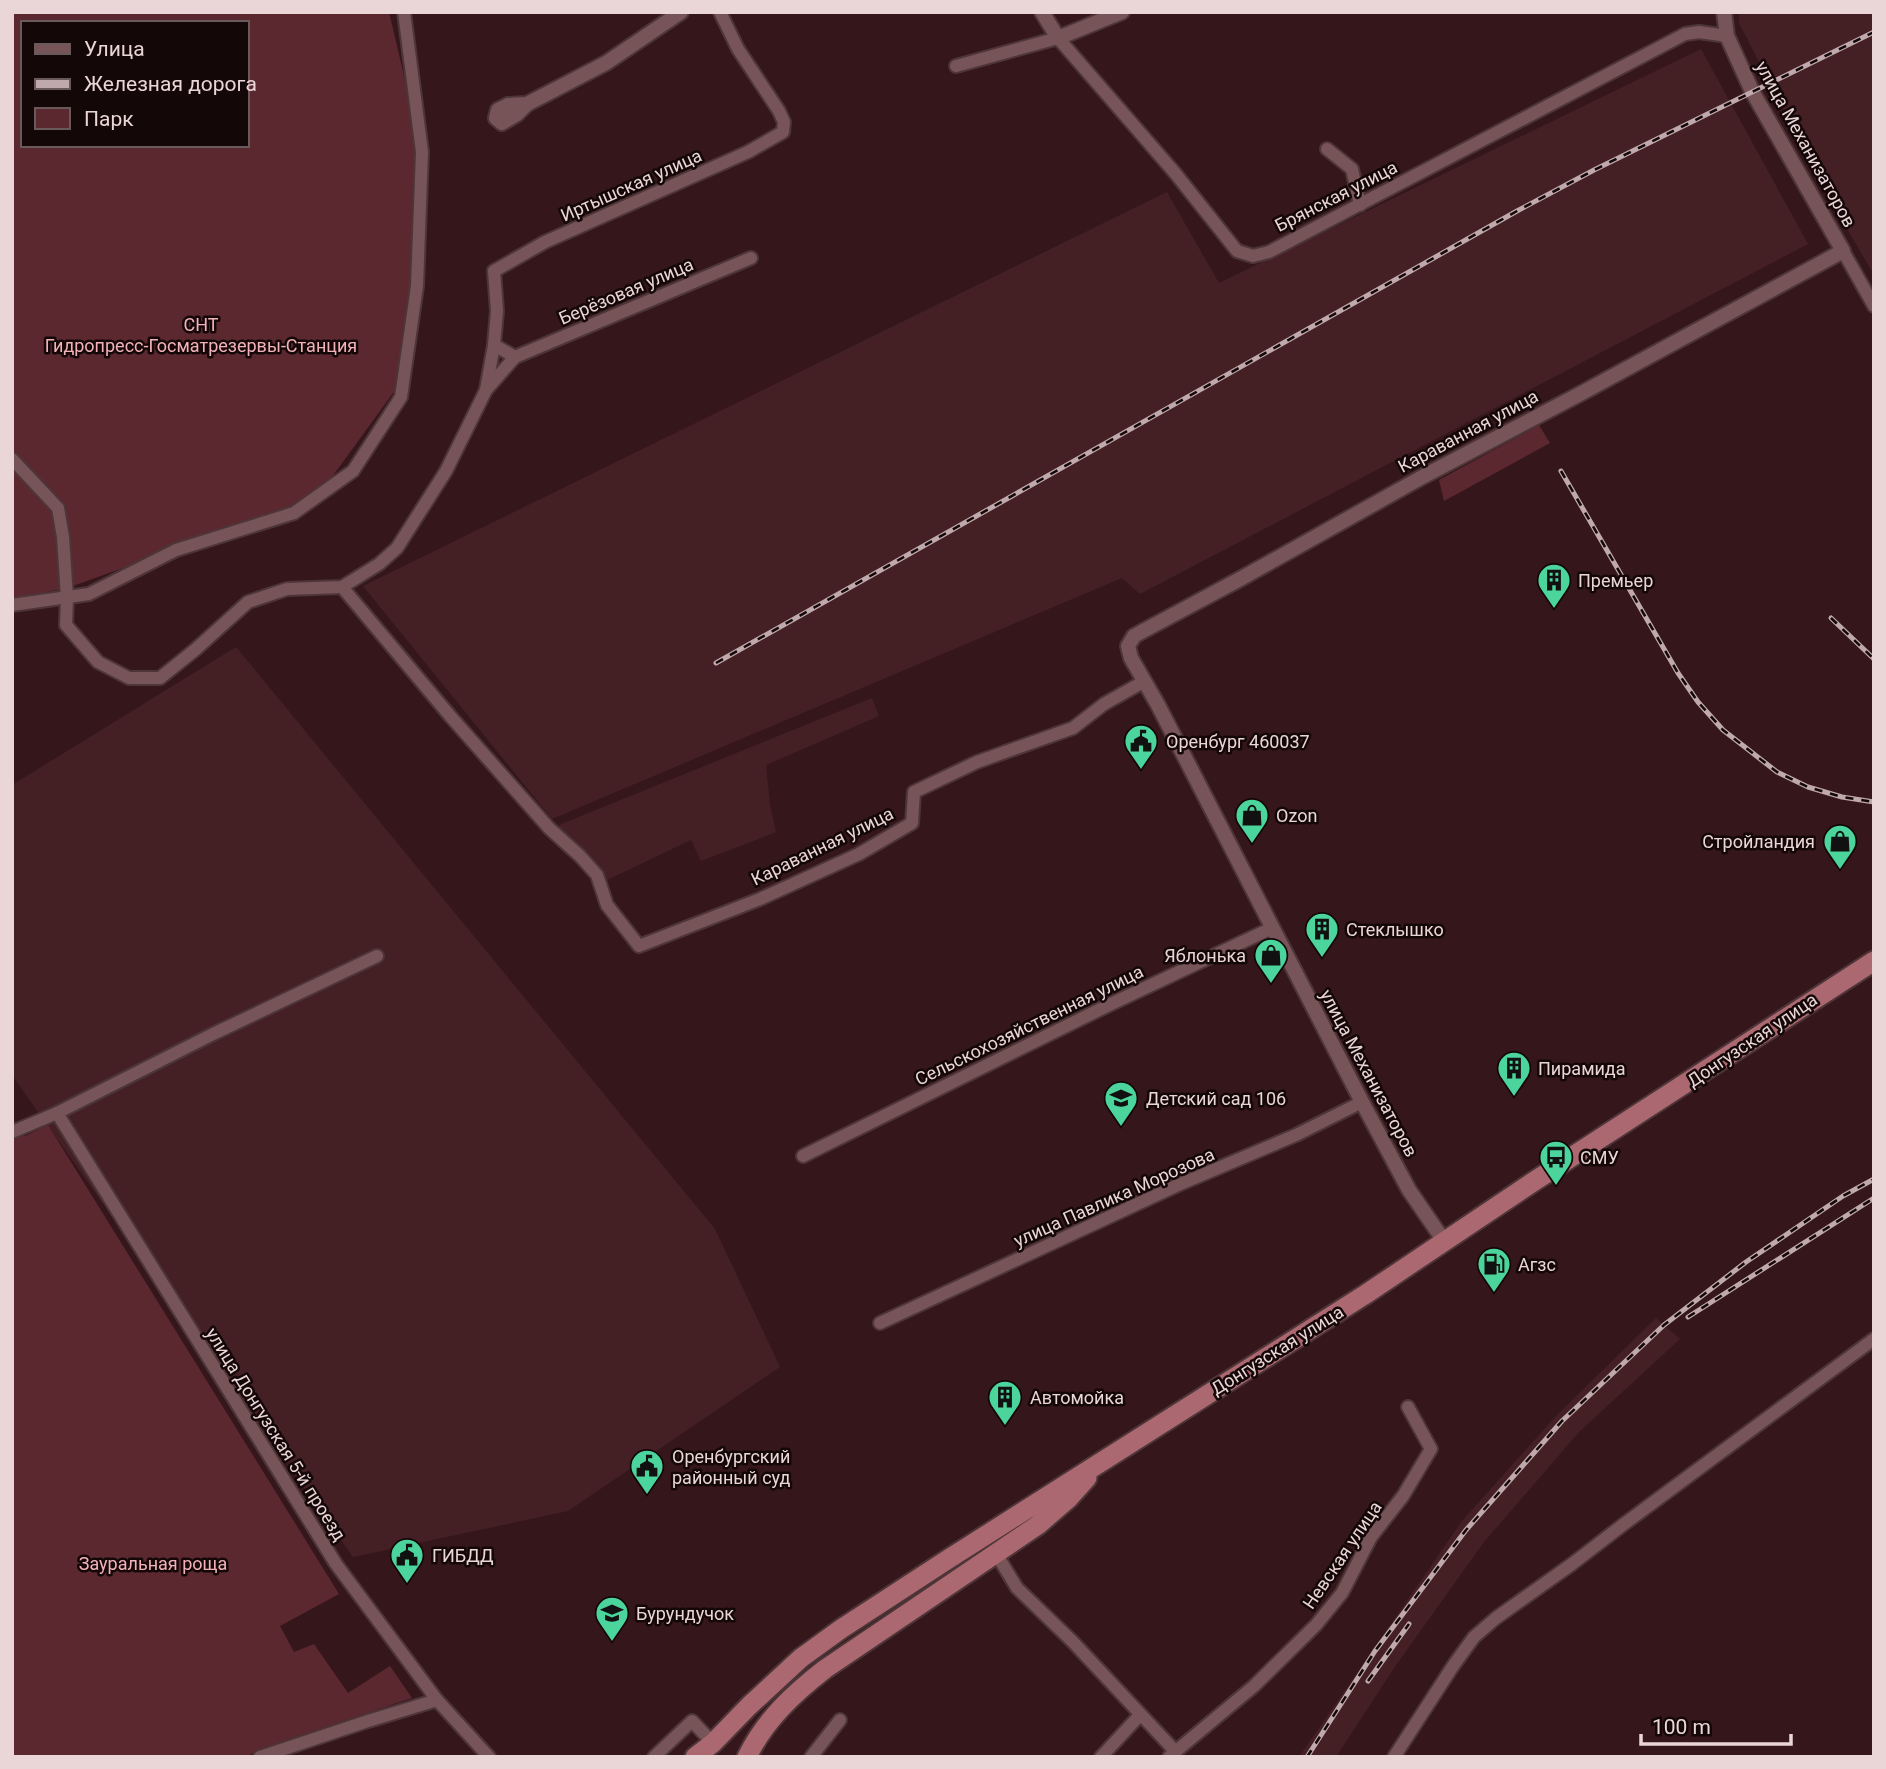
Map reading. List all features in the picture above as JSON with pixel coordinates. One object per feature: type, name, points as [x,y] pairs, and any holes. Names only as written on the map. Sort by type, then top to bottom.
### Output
[{"type":"highway","name":"Донгузская улица","points":[[695,1757],[801,1658],[821,1643],[1366,1294],[1874,961]]},
{"type":"highway","points":[[747,1757],[762,1730],[808,1683],[1038,1525],[1069,1499],[1100,1463]]},
{"type":"street","points":[[12,605],[89,594],[176,550],[294,513],[353,471],[401,397],[416,286],[422,152],[404,12]]},
{"type":"street","name":"Иртышская улица","points":[[494,345],[494,271],[545,242],[748,152],[783,132],[784,122],[779,111],[738,49],[720,12]]},
{"type":"street","name":"Брянская улица","points":[[1042,12],[1058,38],[1175,173],[1237,251],[1253,256],[1269,252],[1685,34],[1699,32],[1727,36]]},
{"type":"street","points":[[956,66],[1058,38],[1122,12]]},
{"type":"street","name":"улица Механизаторов","points":[[1724,12],[1727,36],[1752,91],[1874,306]]},
{"type":"street","points":[[527,104],[606,63],[671,14]]},
{"type":"street","points":[[1326,149],[1352,169],[1360,205]]},
{"type":"street","name":"Караванная улица","points":[[1131,658],[1128,646],[1134,636],[1423,476],[1843,251]]},
{"type":"street","name":"Берёзовая улица","points":[[515,357],[751,258]]},
{"type":"street","points":[[12,459],[58,508],[64,537],[66,625],[98,662],[129,678],[160,678],[197,649],[248,602],[286,589],[342,587],[379,564],[397,548],[446,471],[486,390],[515,357],[494,345],[486,390]]},
{"type":"street","name":"Караванная улица","points":[[342,587],[450,717],[550,828],[597,875],[607,905],[639,946],[760,899],[859,854],[912,823],[914,792],[977,762],[1073,727],[1104,704],[1143,682]]},
{"type":"street","name":"улица Механизаторов","points":[[1131,658],[1165,717],[1409,1190],[1444,1241]]},
{"type":"street","name":"Сельскохозяйственная улица","points":[[803,1156],[1051,1033],[1272,928]]},
{"type":"street","points":[[12,1132],[57,1113],[213,1034],[377,956]]},
{"type":"street","name":"улица Павлика Морозова","points":[[880,1323],[1178,1185],[1296,1135],[1362,1102]]},
{"type":"street","name":"улица Донгузская 5-й проезд","points":[[57,1113],[336,1563],[437,1700],[489,1757]]},
{"type":"street","points":[[1394,1757],[1474,1637],[1874,1339]]},
{"type":"street","name":"Невская улица","points":[[1172,1754],[1254,1686],[1316,1625],[1342,1593],[1371,1537],[1403,1496],[1431,1449],[1408,1407]]},
{"type":"street","points":[[996,1555],[1017,1588],[1073,1642],[1172,1754]]},
{"type":"street","points":[[260,1757],[437,1700]]},
{"type":"street","points":[[1101,1757],[1140,1715]]},
{"type":"street","points":[[811,1757],[839,1720]]},
{"type":"street","points":[[654,1757],[692,1721],[713,1743]]},
{"type":"shaded area","points":[[1739,12],[1874,12],[1874,275],[1831,201],[1739,23]]},
{"type":"shaded area","points":[[1701,49],[1808,244],[1140,594],[1122,578],[552,819],[363,586],[1167,192],[1219,283]]},
{"type":"shaded area","points":[[236,647],[715,1229],[780,1367],[568,1511],[353,1557],[12,1075],[12,785]]},
{"type":"shaded area","points":[[872,698],[879,716],[766,765],[776,832],[701,861],[691,840],[607,880],[554,827]]},
{"type":"shaded area","points":[[1656,1318],[1680,1339],[1579,1432],[1484,1542],[1394,1668],[1336,1757],[1299,1757],[1462,1521],[1556,1416]]},
{"type":"green space","name":"СНТ Гидропресс-Госматрезервы-Станция","points":[[12,12],[389,12],[422,152],[404,378],[316,499],[67,588],[12,599]]},
{"type":"green space","points":[[1539,425],[1550,443],[1444,501],[1439,480]]},
{"type":"green space","name":"Зауральная роща","points":[[12,1118],[25,1136],[48,1125],[339,1594],[280,1626],[294,1652],[314,1644],[348,1693],[390,1666],[412,1698],[260,1749],[246,1757],[12,1757]]},
{"type":"railway","points":[[716,663],[1517,211],[1594,170],[1874,32]]},
{"type":"railway","points":[[1561,471],[1678,673],[1698,702],[1723,730],[1777,772],[1808,787],[1842,797],[1874,802]]},
{"type":"railway","points":[[1831,618],[1874,659]]},
{"type":"railway","points":[[1307,1757],[1375,1651],[1466,1530],[1562,1421],[1664,1325],[1746,1262],[1843,1196],[1874,1179]]},
{"type":"railway","points":[[1688,1317],[1874,1198]]},
{"type":"railway","points":[[1368,1681],[1409,1624]]},
{"type":"place","name":"Премьер","points":[[1554,610]]},
{"type":"place","name":"Оренбург 460037","points":[[1141,771]]},
{"type":"place","name":"Ozon","points":[[1252,845]]},
{"type":"place","name":"Стройландия","points":[[1840,871]]},
{"type":"place","name":"Стеклышко","points":[[1322,959]]},
{"type":"place","name":"Яблонька","points":[[1271,985]]},
{"type":"place","name":"Пирамида","points":[[1514,1098]]},
{"type":"place","name":"Детский сад 106","points":[[1121,1128]]},
{"type":"place","name":"СМУ","points":[[1556,1187]]},
{"type":"place","name":"Агзс","points":[[1494,1294]]},
{"type":"place","name":"Автомойка","points":[[1005,1427]]},
{"type":"place","name":"Оренбургский районный суд","points":[[647,1496]]},
{"type":"place","name":"ГИБДД","points":[[407,1585]]},
{"type":"place","name":"Бурундучок","points":[[612,1643]]}]
